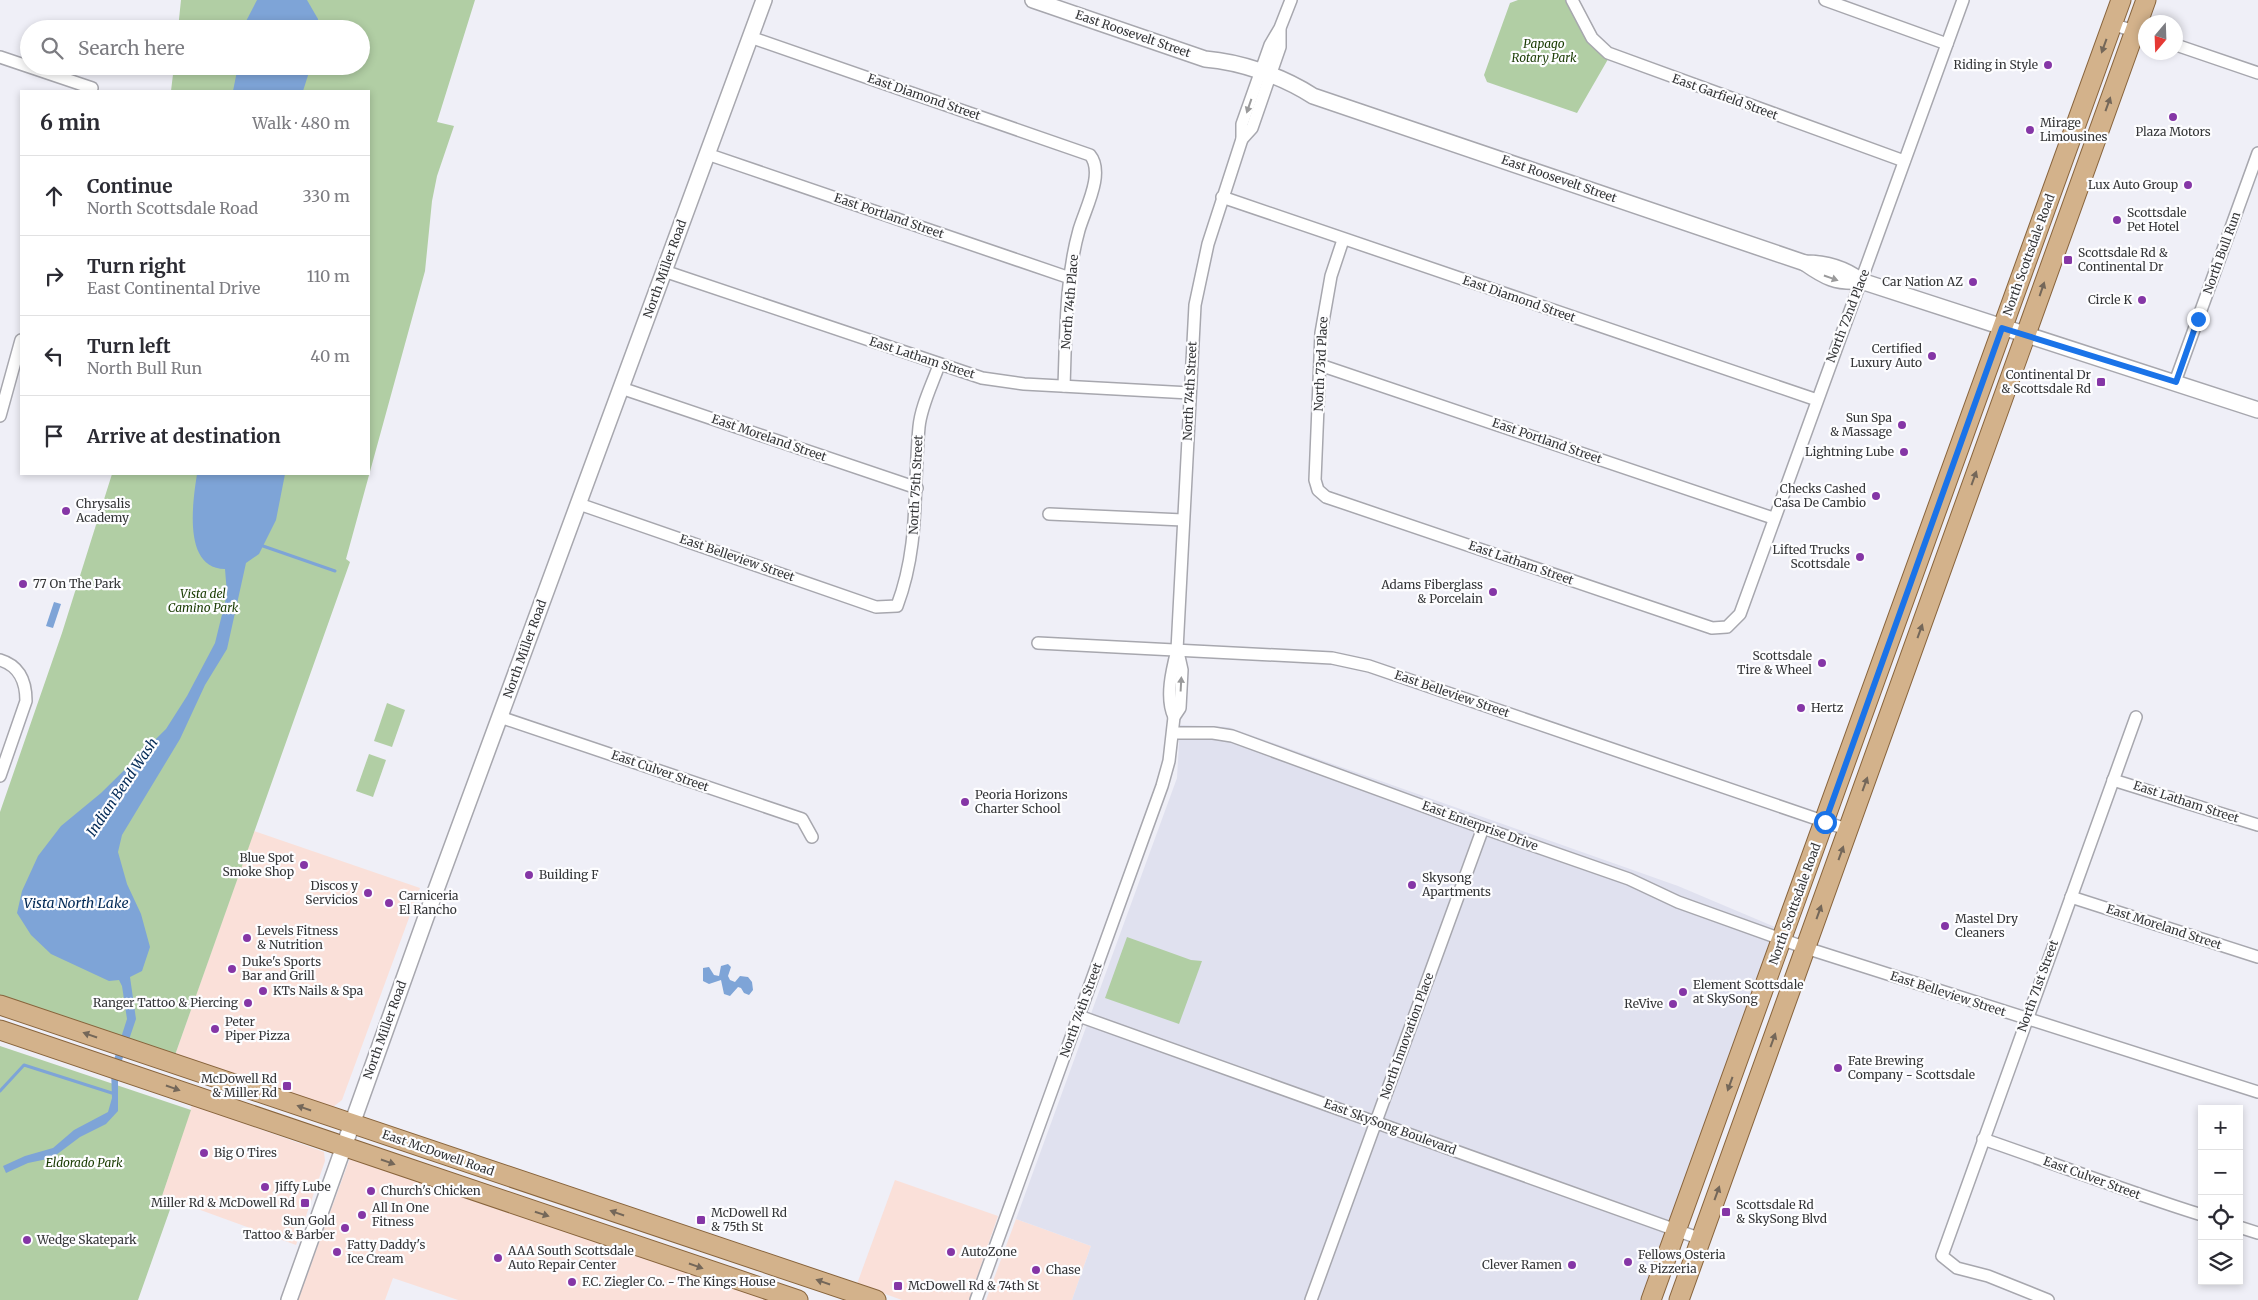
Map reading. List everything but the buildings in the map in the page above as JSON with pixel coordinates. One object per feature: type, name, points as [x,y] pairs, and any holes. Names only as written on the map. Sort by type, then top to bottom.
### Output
[{"type":"main road","name":"North Scottsdale Road","points":[[1652,1300],[2121,0]]},
{"type":"main road","name":"North Scottsdale Road","points":[[2143,15],[2146,0]]},
{"type":"main road","name":"North Scottsdale Road","points":[[1680,1300],[2025,335],[2138,38]]},
{"type":"main road","name":"East McDowell Road","points":[[0,1005],[876,1300]]},
{"type":"main road","name":"East McDowell Road","points":[[0,1030],[798,1300]]},
{"type":"street","name":"North Miller Road","points":[[288,1300],[350,1124],[764,0]]},
{"type":"street","name":"East Roosevelt Street","points":[[1033,0],[1205,59],[1222,71],[1264,79],[1293,94],[1312,96],[1805,263],[1822,275],[1844,282],[1861,281],[2258,410]]},
{"type":"street","name":"North 74th Street","points":[[976,1300],[1159,797],[1169,761],[1174,717],[1180,708],[1182,670],[1177,650],[1195,304],[1208,244],[1242,139],[1242,124],[1280,47],[1280,28],[1291,0]]},
{"type":"street","name":"East Garfield Street","points":[[1572,0],[1592,38],[1608,53],[1904,162]]},
{"type":"street","points":[[1825,0],[1947,44]]},
{"type":"street","name":"North 72nd Place","points":[[1727,627],[1740,614],[1773,518],[1962,0]]},
{"type":"street","points":[[2112,24],[2138,32]]},
{"type":"street","name":"East Diamond Street","points":[[750,38],[1082,151],[1090,154],[1095,161]]},
{"type":"street","points":[[2183,47],[2258,73]]},
{"type":"street","points":[[0,57],[20,64]]},
{"type":"street","points":[[53,75],[92,88]]},
{"type":"street","name":"North Bull Run","points":[[2176,382],[2258,153]]},
{"type":"street","name":"East Portland Street","points":[[707,154],[1070,278]]},
{"type":"street","name":"North 74th Place","points":[[1064,386],[1070,278],[1075,247],[1096,177],[1095,161]]},
{"type":"street","name":"East Diamond Street","points":[[1222,197],[1343,240],[1817,400]]},
{"type":"street","name":"North 73rd Place","points":[[1318,490],[1315,480],[1321,333],[1325,299],[1343,240]]},
{"type":"street","name":"East Latham Street","points":[[664,271],[982,378],[1064,386],[1190,392]]},
{"type":"street","points":[[0,416],[20,344]]},
{"type":"street","name":"North 75th Street","points":[[897,606],[907,580],[912,553],[918,488],[919,426],[939,365]]},
{"type":"street","name":"East Portland Street","points":[[1320,365],[1773,518]]},
{"type":"street","name":"East Moreland Street","points":[[621,388],[918,488]]},
{"type":"street","name":"East Latham Street","points":[[1318,490],[1326,497],[1712,628],[1727,627]]},
{"type":"street","name":"East Belleview Street","points":[[579,504],[876,606],[897,606]]},
{"type":"street","points":[[1049,514],[1183,520]]},
{"type":"street","name":"East Belleview Street","points":[[1038,643],[1332,658],[1369,666],[1849,830]]},
{"type":"street","points":[[0,660],[14,667],[22,678],[26,690],[26,701],[0,776]]},
{"type":"street","name":"East Culver Street","points":[[500,717],[802,819],[812,836]]},
{"type":"street","name":"North 71st Street","points":[[2048,1300],[1988,1276],[1957,1268],[1942,1256],[2136,717]]},
{"type":"street","name":"East Enterprise Drive","points":[[1173,733],[1214,733],[1232,736],[1629,879],[1678,902],[1782,939]]},
{"type":"street","name":"East Latham Street","points":[[2113,780],[2258,825]]},
{"type":"street","name":"North Innovation Place","points":[[1311,1300],[1483,828]]},
{"type":"street","name":"East Moreland Street","points":[[2071,898],[2258,957]]},
{"type":"street","name":"East Belleview Street","points":[[1782,939],[2258,1092]]},
{"type":"street","name":"East SkySong Boulevard","points":[[1079,1016],[1701,1239]]},
{"type":"street","name":"East Culver Street","points":[[1983,1139],[2080,1172],[2129,1192],[2198,1214]]},
{"type":"street","points":[[2243,1228],[2258,1233]]},
{"type":"shaded area","points":[[1180,725],[1228,727],[1678,886],[1775,927],[1641,1300],[1072,1300],[1091,1246],[1016,1219],[1177,778]]},
{"type":"shaded area","points":[[254,831],[420,888],[342,1100],[333,1107],[175,1055]]},
{"type":"shaded area","points":[[192,1105],[324,1152],[325,1161],[296,1245],[162,1196]]},
{"type":"shaded area","points":[[350,1158],[770,1300],[458,1300],[393,1278],[385,1300],[298,1300]]},
{"type":"shaded area","points":[[895,1180],[998,1216],[969,1300],[902,1300],[857,1284]]},
{"type":"shaded area","points":[[1016,1219],[1091,1246],[1072,1300],[986,1300]]},
{"type":"green space","name":"Vista del Camino Park","points":[[181,0],[475,0],[437,122],[454,126],[437,176],[432,201],[425,271],[370,472],[370,90],[171,90],[173,75],[370,75],[370,20],[179,20]]},
{"type":"green space","name":"Papago Rotary Park","points":[[1518,0],[1571,0],[1581,21],[1611,54],[1577,113],[1487,82],[1484,75],[1510,3]]},
{"type":"green space","name":"Vista del Camino Park","points":[[112,475],[369,475],[346,559],[350,562],[175,1055],[0,996],[0,812],[62,633]]},
{"type":"green space","points":[[387,703],[405,710],[392,747],[374,741]]},
{"type":"green space","points":[[369,754],[386,760],[373,797],[356,791]]},
{"type":"green space","points":[[1127,937],[1191,960],[1202,961],[1179,1024],[1105,998]]},
{"type":"green space","name":"Eldorado Park","points":[[0,1046],[191,1110],[162,1196],[173,1201],[138,1300],[0,1300]]},
{"type":"water","points":[[257,0],[307,0],[318,19],[318,20],[247,20]]},
{"type":"water","points":[[236,75],[308,75],[303,90],[233,90]]},
{"type":"water","name":"Vista North Lake","points":[[197,475],[285,475],[276,520],[259,554],[246,563],[227,649],[205,685],[180,739],[122,835],[118,852],[127,884],[141,914],[150,947],[142,971],[130,977],[136,1019],[118,1072],[118,1111],[106,1124],[80,1137],[52,1158],[28,1163],[6,1173],[3,1166],[25,1156],[53,1148],[74,1130],[108,1112],[112,1098],[111,1069],[127,1019],[122,986],[119,980],[109,981],[51,954],[31,935],[17,913],[22,891],[38,856],[61,826],[101,793],[166,729],[187,696],[215,643],[227,594],[225,569],[211,566],[202,558],[196,546],[193,531]]},
{"type":"water","points":[[54,602],[61,604],[53,628],[46,626]]},
{"type":"water","points":[[728,964],[731,967],[728,976],[730,980],[735,982],[740,976],[748,977],[752,982],[753,990],[749,995],[738,987],[730,996],[724,994],[721,980],[709,984],[703,981],[703,968],[709,967],[714,975],[719,976],[721,966]]},
{"type":"waterway","points":[[263,546],[335,571]]},
{"type":"waterway","points":[[0,1091],[24,1065],[115,1094]]},
{"type":"place","name":"Riding in Style","points":[[2048,65]]},
{"type":"place","name":"Plaza Motors","points":[[2173,117]]},
{"type":"place","name":"Mirage Limousines","points":[[2030,130]]},
{"type":"place","name":"Lux Auto Group","points":[[2188,185]]},
{"type":"place","name":"Scottsdale Pet Hotel","points":[[2117,220]]},
{"type":"place","name":"Scottsdale Rd & Continental Dr","points":[[2068,260]]},
{"type":"place","name":"Car Nation AZ","points":[[1973,282]]},
{"type":"place","name":"Circle K","points":[[2142,300]]},
{"type":"place","name":"Certified Luxury Auto","points":[[1932,356]]},
{"type":"place","name":"Continental Dr & Scottsdale Rd","points":[[2101,382]]},
{"type":"place","name":"Sun Spa & Massage","points":[[1902,425]]},
{"type":"place","name":"Lightning Lube","points":[[1904,452]]},
{"type":"place","name":"Checks Cashed Casa De Cambio","points":[[1876,496]]},
{"type":"place","name":"Chrysalis Academy","points":[[66,511]]},
{"type":"place","name":"Lifted Trucks Scottsdale","points":[[1860,557]]},
{"type":"place","name":"77 On The Park","points":[[23,584]]},
{"type":"place","name":"Adams Fiberglass & Porcelain","points":[[1493,592]]},
{"type":"place","name":"Scottsdale Tire & Wheel","points":[[1822,663]]},
{"type":"place","name":"Hertz","points":[[1801,708]]},
{"type":"place","name":"Peoria Horizons Charter School","points":[[965,802]]},
{"type":"place","name":"Blue Spot Smoke Shop","points":[[304,865]]},
{"type":"place","name":"Building F","points":[[529,875]]},
{"type":"place","name":"Skysong Apartments","points":[[1412,885]]},
{"type":"place","name":"Discos y Servicios","points":[[368,893]]},
{"type":"place","name":"Carniceria El Rancho","points":[[389,903]]},
{"type":"place","name":"Mastel Dry Cleaners","points":[[1945,926]]},
{"type":"place","name":"Levels Fitness & Nutrition","points":[[247,938]]},
{"type":"place","name":"Duke's Sports Bar and Grill","points":[[232,969]]},
{"type":"place","name":"KTs Nails & Spa","points":[[263,991]]},
{"type":"place","name":"Element Scottsdale at SkySong","points":[[1683,992]]},
{"type":"place","name":"Ranger Tattoo & Piercing","points":[[248,1003]]},
{"type":"place","name":"ReVive","points":[[1673,1004]]},
{"type":"place","name":"Peter Piper Pizza","points":[[215,1029]]},
{"type":"place","name":"Fate Brewing Company - Scottsdale","points":[[1838,1068]]},
{"type":"place","name":"McDowell Rd & Miller Rd","points":[[287,1086]]},
{"type":"place","name":"Big O Tires","points":[[204,1153]]},
{"type":"place","name":"Jiffy Lube","points":[[265,1187]]},
{"type":"place","name":"Church's Chicken","points":[[371,1191]]},
{"type":"place","name":"Miller Rd & McDowell Rd","points":[[305,1203]]},
{"type":"place","name":"Scottsdale Rd & SkySong Blvd","points":[[1726,1212]]},
{"type":"place","name":"All In One Fitness","points":[[362,1215]]},
{"type":"place","name":"McDowell Rd & 75th St","points":[[701,1220]]},
{"type":"place","name":"Sun Gold Tattoo & Barber","points":[[345,1228]]},
{"type":"place","name":"Wedge Skatepark","points":[[27,1240]]},
{"type":"place","name":"Fatty Daddy's Ice Cream","points":[[337,1252]]},
{"type":"place","name":"AutoZone","points":[[951,1252]]},
{"type":"place","name":"AAA South Scottsdale Auto Repair Center","points":[[498,1258]]},
{"type":"place","name":"Fellows Osteria & Pizzeria","points":[[1628,1262]]},
{"type":"place","name":"Clever Ramen","points":[[1572,1265]]},
{"type":"place","name":"Chase","points":[[1036,1270]]},
{"type":"place","name":"F.C. Ziegler Co. - The Kings House","points":[[572,1282]]},
{"type":"place","name":"McDowell Rd & 74th St","points":[[898,1286]]},
{"type":"route","points":[[1825,822],[2002,328],[2176,382],[2198,319]]},
{"type":"water label","name":"Indian Bend Wash","points":[[122,787]]}]
